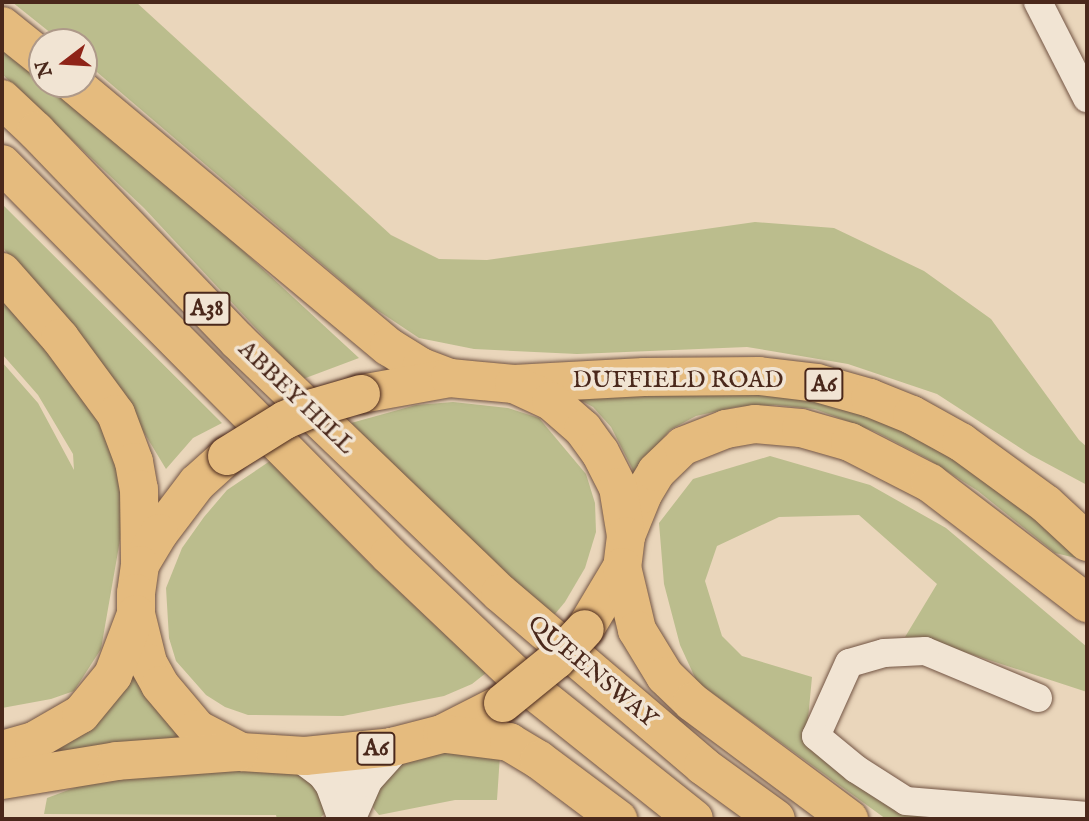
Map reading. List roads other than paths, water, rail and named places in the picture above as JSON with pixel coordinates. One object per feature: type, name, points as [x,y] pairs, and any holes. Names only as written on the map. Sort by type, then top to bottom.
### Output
[{"type":"main road","points":[[2,26],[28,47]]},
{"type":"main road","points":[[91,98],[389,347],[421,367],[450,378]]},
{"type":"main road","name":"ABBEY HILL","points":[[2,99],[46,141],[237,341],[417,514]]},
{"type":"main road","name":"ABBEY HILL","points":[[2,163],[389,555]]},
{"type":"main road","points":[[2,272],[60,338],[116,414],[134,462],[139,489],[140,565]]},
{"type":"main road","name":"DUFFIELD ROAD","points":[[514,384],[644,377],[759,376],[817,383],[857,394],[912,415],[961,442],[1046,504],[1087,542]]},
{"type":"main road","name":"A6","points":[[2,750],[34,741],[80,714],[113,675],[136,614],[140,565],[183,499],[227,456],[285,420],[313,408],[361,394],[450,378],[514,384],[534,391],[566,412],[600,452],[618,487],[624,552],[585,629],[556,660],[503,703],[482,716],[442,734],[392,747],[305,756],[241,752],[117,761],[2,780]]},
{"type":"main road","name":"DUFFIELD ROAD","points":[[624,552],[643,494],[656,472],[682,446],[726,429],[755,424],[789,427],[850,442],[930,483],[1086,600]]},
{"type":"main road","name":"QUEENSWAY","points":[[417,514],[589,672],[703,766],[776,819]]},
{"type":"main road","points":[[624,552],[636,630],[665,676],[692,702],[849,819]]},
{"type":"main road","name":"QUEENSWAY","points":[[389,555],[525,684],[694,819]]},
{"type":"main road","name":"A6","points":[[136,614],[148,663],[160,685],[197,729],[241,752]]},
{"type":"main road","points":[[442,734],[480,736],[509,742],[539,760],[618,819]]},
{"type":"street","points":[[1038,2],[1087,98]]},
{"type":"street","points":[[1038,698],[925,651],[884,653],[849,663],[816,736],[856,769],[906,801],[1087,816]]},
{"type":"street","points":[[347,819],[364,778],[392,747]]},
{"type":"street","points":[[305,756],[326,772],[334,783],[347,819]]}]
